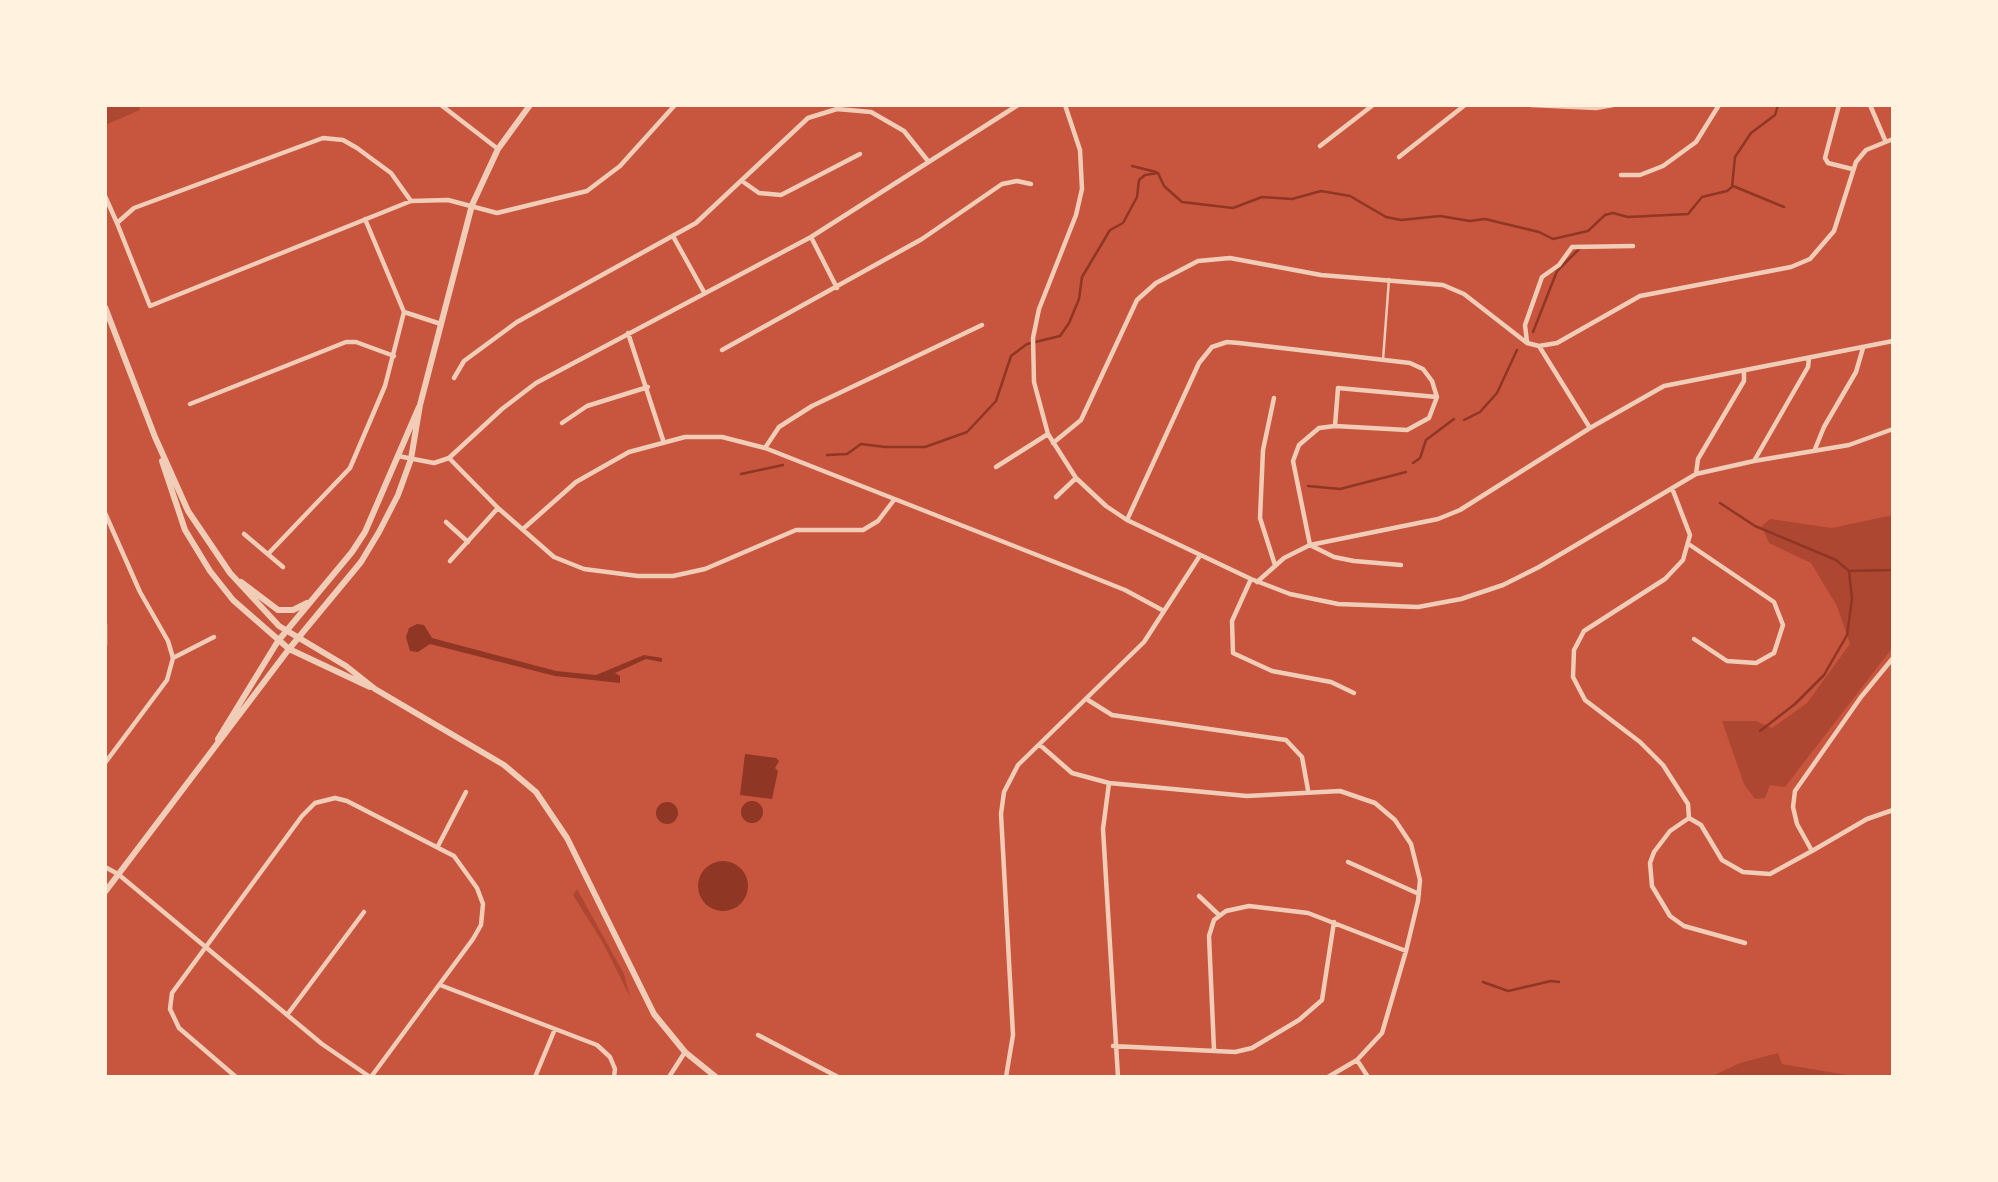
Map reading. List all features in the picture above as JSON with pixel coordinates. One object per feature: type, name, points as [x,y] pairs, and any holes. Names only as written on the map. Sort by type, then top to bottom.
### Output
[{"type":"street","points":[[441,105],[498,149]]},
{"type":"street","points":[[105,892],[375,540],[398,495],[411,459],[420,405],[472,205],[498,149],[530,105]]},
{"type":"street","points":[[105,196],[150,306],[411,201],[448,200],[489,211],[506,212],[587,191],[620,166],[675,105]]},
{"type":"street","points":[[398,456],[434,463],[449,458],[502,409],[536,383],[811,237],[1018,105]]},
{"type":"street","points":[[1065,105],[1080,150],[1082,189],[1076,215],[1046,289],[1036,323],[1034,382],[1048,434],[1076,478],[1093,496],[1127,520],[1257,582],[1290,594],[1338,604],[1418,607],[1461,599],[1503,585],[1539,567],[1696,474],[1849,445],[1893,429]]},
{"type":"street","points":[[1320,146],[1373,105]]},
{"type":"street","points":[[1399,157],[1465,105]]},
{"type":"street","points":[[1531,105],[1596,108],[1614,105]]},
{"type":"street","points":[[1621,175],[1640,175],[1663,166],[1696,142],[1719,105]]},
{"type":"street","points":[[1839,105],[1825,158],[1828,163],[1852,169]]},
{"type":"street","points":[[1870,105],[1885,140]]},
{"type":"street","points":[[454,378],[464,361],[517,321],[674,237],[712,211],[808,118],[837,108],[871,112],[890,120],[904,131],[928,161]]},
{"type":"street","points":[[117,223],[134,208],[323,138],[343,141],[357,148],[391,173],[411,201]]},
{"type":"street","points":[[1053,443],[1081,420],[1137,300],[1150,287],[1186,266],[1221,257],[1321,275],[1390,279],[1451,287],[1527,343],[1539,346],[1568,338],[1614,308],[1640,296],[1791,267],[1810,259],[1834,231],[1852,169],[1866,150],[1893,139]]},
{"type":"street","points":[[743,181],[758,192],[781,195],[860,154]]},
{"type":"street","points":[[722,349],[922,239],[1002,184],[1017,181],[1031,184]]},
{"type":"street","points":[[268,554],[351,468],[373,418],[394,356],[404,312],[365,219]]},
{"type":"street","points":[[674,237],[704,292]]},
{"type":"street","points":[[811,237],[837,288]]},
{"type":"street","points":[[1527,343],[1525,325],[1542,277],[1559,265],[1572,247],[1633,246]]},
{"type":"street","points":[[105,307],[155,437],[188,511],[230,573],[266,614],[286,631],[346,666],[375,689],[504,765],[536,792],[572,848],[654,1014],[685,1052],[716,1077]]},
{"type":"street","points":[[404,312],[442,324]]},
{"type":"street","points":[[765,448],[779,427],[803,411],[982,326]]},
{"type":"street","points":[[628,333],[648,387],[663,440]]},
{"type":"street","points":[[1257,582],[1275,565],[1310,545],[1449,515],[1657,389],[1893,341]]},
{"type":"street","points":[[190,404],[346,342],[356,342],[394,356]]},
{"type":"street","points":[[1127,520],[1199,363],[1212,347],[1227,342],[1239,343],[1409,363],[1423,369],[1432,381],[1437,397],[1429,418],[1414,428],[1391,430],[1335,426],[1312,431],[1295,453],[1294,473],[1310,545]]},
{"type":"street","points":[[1539,346],[1590,428]]},
{"type":"street","points":[[1815,450],[1824,427],[1856,372],[1863,348]]},
{"type":"street","points":[[1754,461],[1808,366],[1809,358]]},
{"type":"street","points":[[1696,474],[1698,459],[1744,381],[1744,371]]},
{"type":"street","points":[[562,423],[587,406],[648,387]]},
{"type":"street","points":[[1335,426],[1338,388],[1437,397]]},
{"type":"street","points":[[1274,398],[1262,450],[1261,519],[1275,565]]},
{"type":"street","points":[[208,756],[278,641],[352,552],[365,532],[420,405]]},
{"type":"street","points":[[996,467],[1048,434]]},
{"type":"street","points":[[523,529],[550,503],[595,469],[629,452],[663,440],[705,436],[765,448],[1125,590],[1164,611]]},
{"type":"street","points":[[155,437],[179,515],[199,554],[233,600],[289,649],[340,676],[375,689]]},
{"type":"street","points":[[449,458],[498,508],[554,557],[572,566],[638,576],[673,576],[718,564],[796,530],[863,530],[878,521],[894,500]]},
{"type":"street","points":[[1056,497],[1076,478]]},
{"type":"street","points":[[1671,488],[1686,520],[1690,545],[1675,571],[1584,631],[1574,650],[1573,677],[1585,700],[1640,741],[1664,765],[1688,804],[1689,818]]},
{"type":"street","points":[[450,561],[498,508]]},
{"type":"street","points":[[105,513],[140,592],[169,641],[173,658],[170,675],[105,763]]},
{"type":"street","points":[[446,522],[468,542]]},
{"type":"street","points":[[244,534],[283,567]]},
{"type":"street","points":[[1310,545],[1334,557],[1401,565]]},
{"type":"street","points":[[1690,545],[1774,602],[1783,625],[1774,653],[1756,663],[1727,661],[1694,639]]},
{"type":"street","points":[[1006,1077],[1013,1035],[1001,814],[1004,792],[1010,778],[1040,745],[1144,642],[1199,556]]},
{"type":"street","points":[[230,573],[278,610],[293,610],[312,600]]},
{"type":"street","points":[[1251,579],[1232,621],[1233,653],[1279,673],[1331,682],[1354,693]]},
{"type":"street","points":[[105,624],[105,645]]},
{"type":"street","points":[[173,658],[214,637]]},
{"type":"street","points":[[1812,851],[1797,824],[1793,807],[1795,791],[1861,697],[1893,658]]},
{"type":"street","points":[[1088,700],[1112,715],[1286,740],[1302,757],[1308,790]]},
{"type":"street","points":[[1040,745],[1072,773],[1109,783],[1247,796],[1308,790],[1340,791],[1362,797],[1395,820],[1416,856],[1419,894],[1406,951],[1382,1033],[1357,1060],[1328,1077]]},
{"type":"street","points":[[1109,783],[1103,829],[1113,1046],[1118,1077]]},
{"type":"street","points":[[438,846],[466,792]]},
{"type":"street","points":[[105,867],[118,874],[206,947],[286,1015],[371,1077],[481,925],[483,904],[463,866],[438,846],[347,801],[335,798],[315,803],[297,822],[206,947],[172,993],[172,1016],[184,1033],[236,1077]]},
{"type":"street","points":[[1689,818],[1701,825],[1722,860],[1743,872],[1770,874],[1867,819],[1893,810]]},
{"type":"street","points":[[1689,818],[1670,831],[1654,852],[1650,874],[1656,896],[1670,916],[1684,926],[1745,943]]},
{"type":"street","points":[[1348,862],[1419,894]]},
{"type":"street","points":[[1199,896],[1219,915]]},
{"type":"street","points":[[1214,1050],[1208,949],[1211,926],[1219,915],[1236,907],[1250,906],[1308,912],[1406,951]]},
{"type":"street","points":[[286,1015],[364,912]]},
{"type":"street","points":[[1113,1046],[1235,1052],[1252,1048],[1317,1006],[1326,991],[1334,922]]},
{"type":"street","points":[[440,985],[586,1039],[605,1050],[615,1069],[614,1077]]},
{"type":"street","points":[[535,1077],[555,1029]]},
{"type":"street","points":[[758,1035],[838,1077]]},
{"type":"street","points":[[669,1077],[685,1052]]},
{"type":"street","points":[[1357,1060],[1367,1077]]},
{"type":"lane","points":[[1383,360],[1390,279]]},
{"type":"shaded area","points":[[105,105],[138,105],[140,110],[105,125]]},
{"type":"shaded area","points":[[1893,515],[1893,647],[1785,787],[1770,785],[1765,798],[1755,799],[1744,784],[1722,721],[1756,721],[1772,728],[1807,703],[1850,644],[1837,606],[1811,563],[1769,543],[1762,526],[1770,519],[1832,528]]},
{"type":"shaded area","points":[[417,624],[424,625],[432,638],[556,671],[596,675],[644,655],[662,658],[662,662],[646,659],[615,673],[620,676],[620,683],[555,676],[430,644],[418,652],[410,651],[406,637],[409,628]]},
{"type":"shaded area","points":[[745,754],[776,758],[779,761],[775,768],[778,771],[772,799],[740,795]]},
{"type":"shaded area","points":[[752,801],[760,804],[763,812],[760,820],[752,823],[744,820],[741,812],[744,804]]},
{"type":"shaded area","points":[[667,802],[675,805],[678,813],[675,821],[667,824],[659,821],[656,813],[659,805]]},
{"type":"shaded area","points":[[723,861],[741,868],[748,886],[741,904],[723,911],[705,904],[698,886],[705,868]]},
{"type":"shaded area","points":[[577,889],[624,974],[630,997],[603,943],[573,895]]},
{"type":"shaded area","points":[[1778,1053],[1782,1064],[1859,1077],[1710,1077],[1740,1063]]},
{"type":"waterway","points":[[827,455],[847,454],[861,444],[925,447],[967,432],[996,401],[1011,356],[1027,344],[1060,336],[1079,299],[1082,277],[1110,230],[1123,223],[1137,197],[1139,180],[1145,175],[1158,173],[1164,186],[1182,202],[1233,208],[1262,197],[1292,199],[1321,191],[1350,196],[1386,217],[1401,220],[1440,216],[1470,221],[1485,219],[1539,232],[1553,239],[1588,231],[1605,215],[1613,213],[1628,217],[1688,214],[1702,197],[1727,191],[1732,187],[1735,157],[1751,133],[1775,115],[1778,105]]},
{"type":"waterway","points":[[1132,166],[1156,172]]},
{"type":"waterway","points":[[1733,186],[1784,207]]},
{"type":"waterway","points":[[1533,332],[1557,271],[1579,249]]},
{"type":"waterway","points":[[1464,420],[1480,412],[1497,393],[1517,350]]},
{"type":"waterway","points":[[1413,463],[1420,458],[1426,440],[1454,419]]},
{"type":"waterway","points":[[741,474],[783,465]]},
{"type":"waterway","points":[[1308,486],[1340,489],[1406,472]]},
{"type":"waterway","points":[[1720,503],[1755,526],[1836,560],[1849,571]]},
{"type":"waterway","points":[[1760,731],[1795,704],[1824,675],[1847,635],[1852,599],[1849,571],[1893,570]]},
{"type":"waterway","points":[[1483,982],[1508,991],[1551,981],[1559,982]]}]
